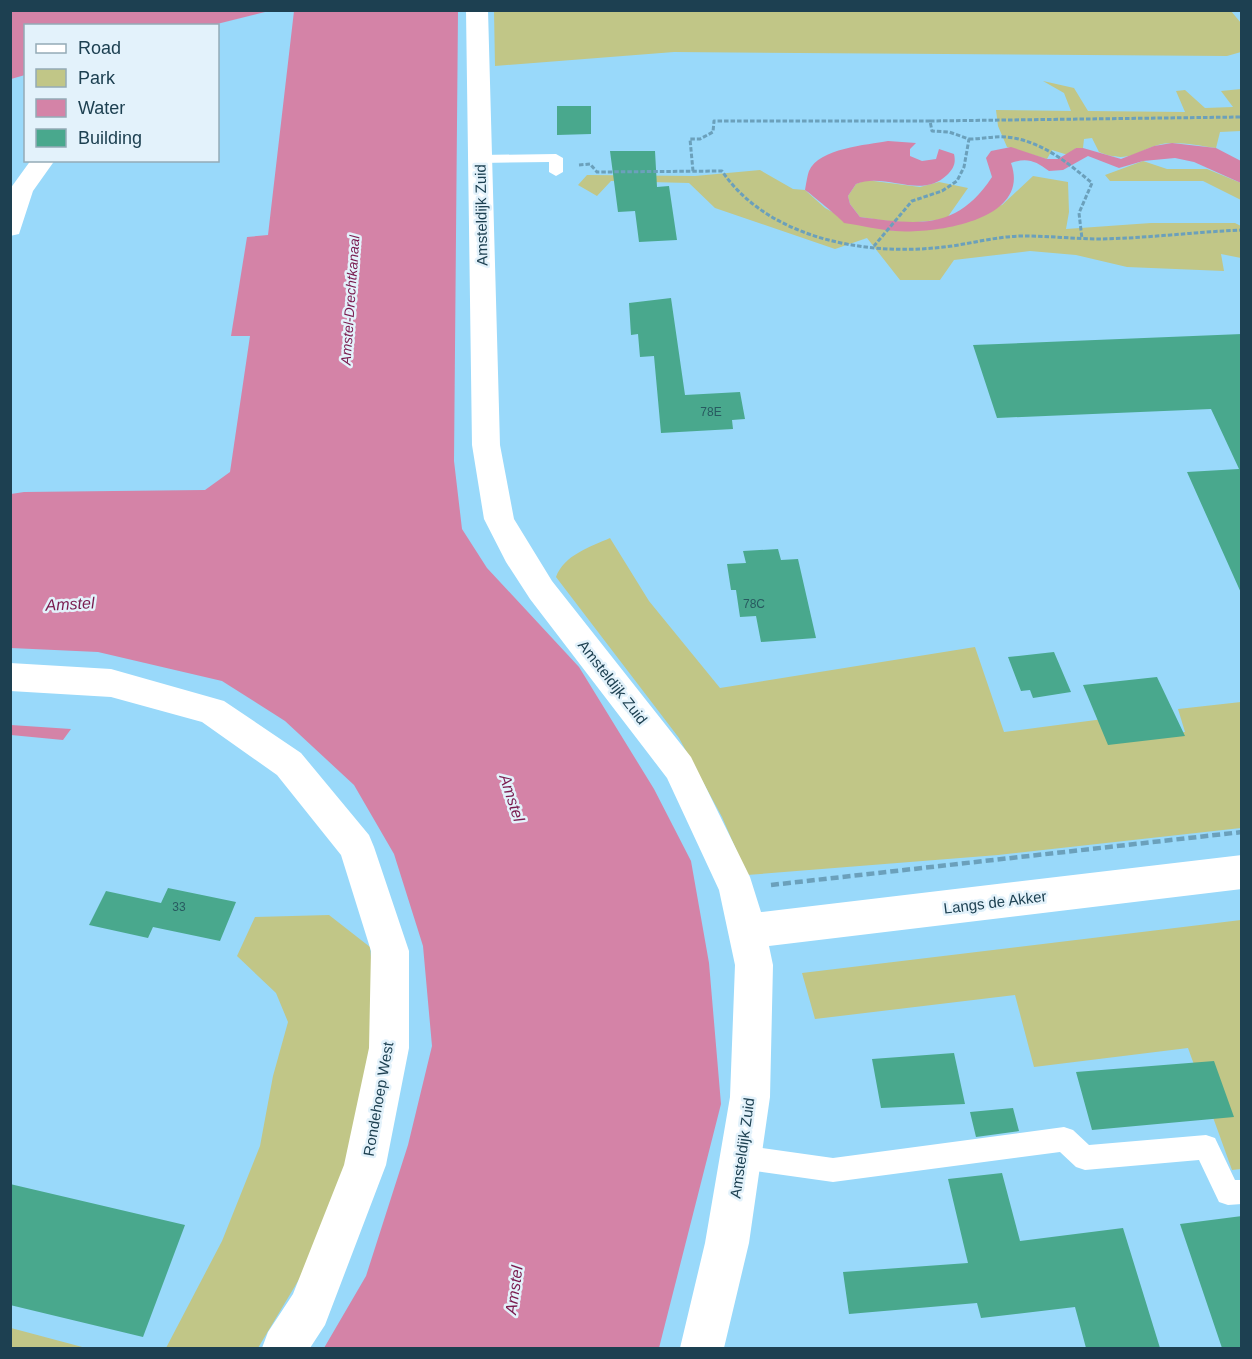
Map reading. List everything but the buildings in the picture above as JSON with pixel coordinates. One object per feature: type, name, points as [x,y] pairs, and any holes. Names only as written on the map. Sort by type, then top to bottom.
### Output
[{"type":"street","name":"Amsteldijk Zuid","points":[[477,10],[486,445],[500,519],[517,554],[542,590],[679,768],[736,889],[748,931],[754,964],[750,1097],[728,1243],[702,1348]]},
{"type":"street","points":[[10,166],[40,164]]},
{"type":"street","points":[[10,228],[21,191],[40,164]]},
{"type":"street","name":"Rondehoep West","points":[[10,677],[111,683],[212,711],[288,764],[356,847],[390,951],[389,1048],[366,1165],[309,1309],[284,1348]]},
{"type":"street","name":"Langs de Akker","points":[[748,931],[1242,872]]},
{"type":"lane","points":[[480,159],[556,158],[556,168]]},
{"type":"lane","points":[[741,1157],[833,1170],[1064,1139],[1085,1158],[1206,1147],[1228,1193],[1242,1192]]},
{"type":"path","points":[[693,171],[690,139],[700,139],[713,132],[714,122],[1242,117]]},
{"type":"path","points":[[930,121],[932,131],[949,132],[969,139],[1007,137],[1041,147],[1075,169],[1092,183],[1081,205],[1078,219],[1082,239]]},
{"type":"path","points":[[873,247],[886,236],[896,219],[912,201],[940,192],[960,181],[965,168],[969,139]]},
{"type":"path","points":[[556,168],[590,164],[597,172],[722,171],[727,181],[747,202],[769,218],[822,237],[873,247],[921,250],[1022,236],[1082,239],[1242,230]]},
{"type":"path","points":[[736,889],[1242,832]]},
{"type":"green space","points":[[494,11],[1231,11],[1241,23],[1241,52],[1227,56],[674,52],[495,66]]},
{"type":"green space","points":[[1043,81],[1074,88],[1088,111],[1185,112],[1176,91],[1185,90],[1205,108],[1233,107],[1221,91],[1241,89],[1241,131],[1220,132],[1216,148],[1173,143],[1162,144],[1121,157],[1099,152],[1092,138],[1084,139],[1083,148],[1076,148],[1068,155],[1052,150],[1047,159],[1007,147],[998,126],[996,110],[1071,111],[1064,93]]},
{"type":"green space","points":[[1143,161],[1167,169],[1207,169],[1241,183],[1241,200],[1203,181],[1110,181],[1105,175]]},
{"type":"green space","points":[[760,170],[793,189],[805,190],[825,208],[838,215],[894,231],[1002,205],[1033,176],[1068,182],[1069,212],[1066,229],[1151,223],[1235,223],[1241,226],[1241,258],[1221,254],[1224,271],[1127,267],[1076,255],[1030,251],[954,260],[940,280],[900,280],[867,238],[835,249],[715,208],[689,183],[611,181],[597,196],[578,185],[587,175],[695,176]]},
{"type":"green space","points":[[866,180],[920,187],[939,182],[968,188],[947,218],[923,222],[893,221],[860,217],[850,204],[848,196],[856,184]]},
{"type":"green space","points":[[610,538],[649,601],[720,688],[975,647],[1004,732],[1111,718],[1119,738],[1185,732],[1178,709],[1241,702],[1241,828],[998,855],[747,875],[722,817],[679,738],[556,577],[571,557]]},
{"type":"green space","points":[[329,915],[370,947],[377,1020],[359,1134],[304,1271],[258,1348],[166,1348],[222,1241],[260,1146],[273,1076],[288,1022],[276,993],[237,956],[255,917]]},
{"type":"green space","points":[[1241,920],[1241,1169],[1232,1170],[1188,1048],[1034,1067],[1015,995],[815,1019],[802,973]]},
{"type":"green space","points":[[11,1328],[86,1348],[11,1348]]},
{"type":"water","points":[[11,10],[269,10],[217,24],[24,24],[24,75],[11,79]]},
{"type":"water","points":[[294,11],[458,11],[454,461],[462,529],[487,568],[579,667],[654,789],[691,861],[709,963],[721,1104],[659,1348],[324,1348],[366,1276],[408,1145],[432,1046],[423,946],[394,854],[354,785],[285,721],[222,681],[98,652],[11,648],[11,494],[205,490],[230,472],[250,336],[231,336],[247,237],[268,235]]},
{"type":"water","points":[[888,141],[916,143],[910,149],[910,156],[922,161],[936,159],[939,149],[954,154],[954,165],[947,175],[937,182],[926,185],[915,186],[879,181],[856,184],[848,196],[850,204],[860,217],[917,222],[949,216],[978,195],[992,177],[986,158],[991,151],[1011,147],[1047,159],[1058,159],[1076,148],[1121,159],[1154,146],[1172,143],[1216,148],[1241,161],[1241,183],[1194,162],[1175,158],[1143,161],[1119,168],[1088,156],[1063,170],[1049,171],[1035,162],[1022,160],[1011,163],[1014,183],[1007,199],[994,211],[954,226],[912,231],[844,223],[805,190],[809,171],[814,163],[823,157],[856,146]]},
{"type":"water","points":[[11,725],[71,729],[63,740],[11,735]]},
{"type":"water label","name":"Amstel-Drechtkanaal","points":[[350,300]]},
{"type":"water label","name":"Amstel","points":[[70,604]]},
{"type":"water label","name":"Amstel","points":[[512,798]]},
{"type":"water label","name":"Amstel","points":[[514,1290]]}]
